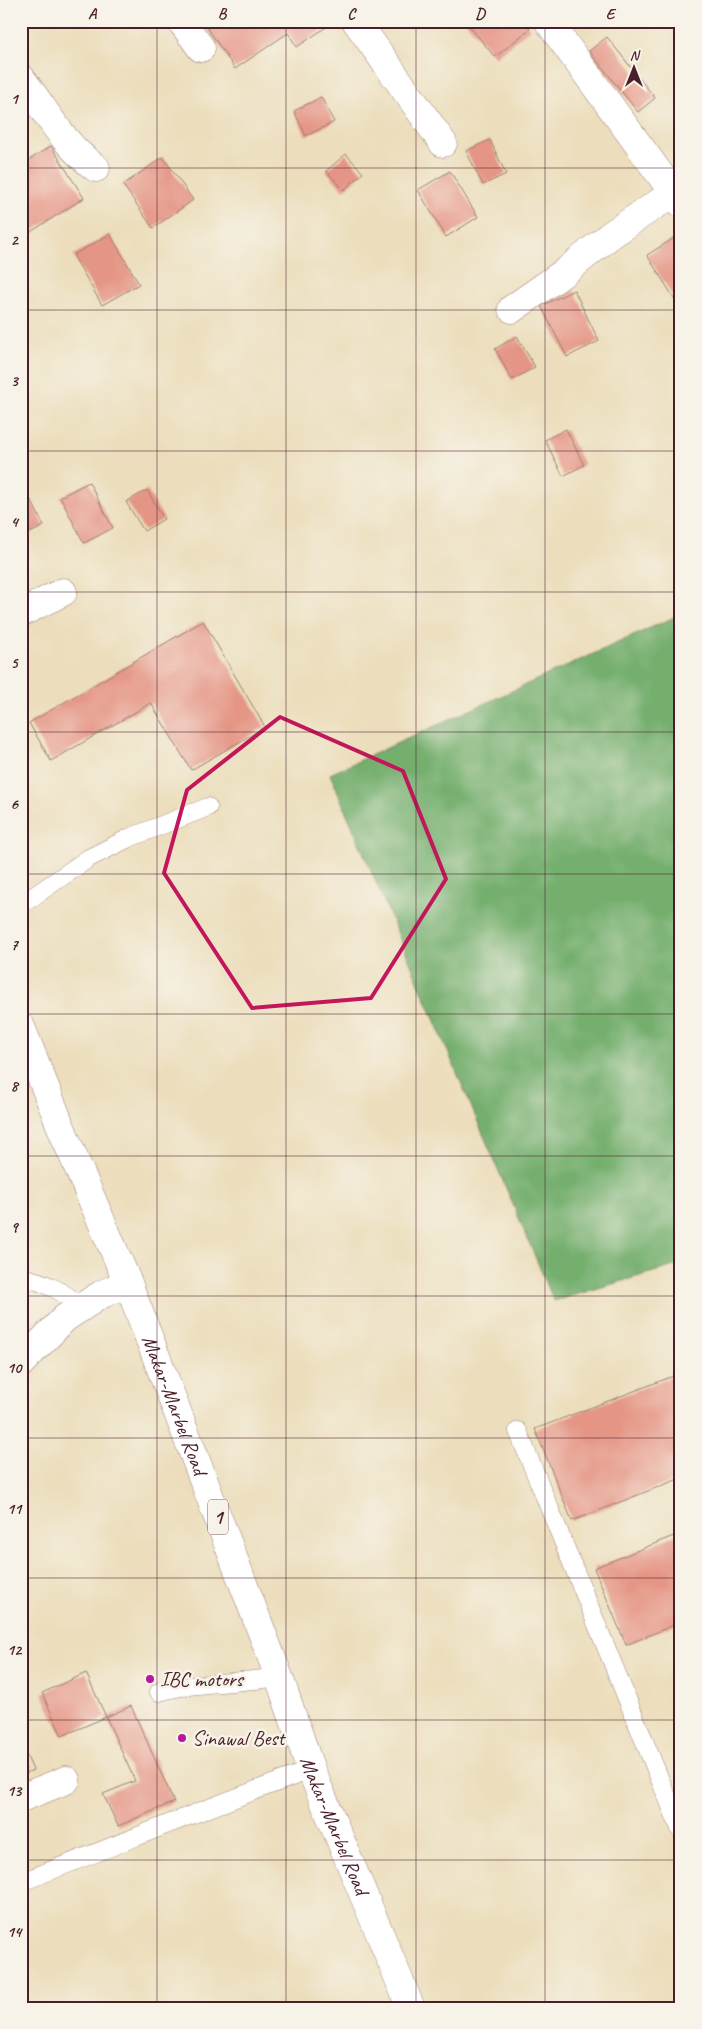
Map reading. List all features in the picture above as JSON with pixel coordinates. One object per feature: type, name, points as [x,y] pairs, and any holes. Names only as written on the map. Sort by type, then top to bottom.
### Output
[{"type":"main road","points":[[181,21],[201,48]]},
{"type":"main road","points":[[356,21],[443,143]]},
{"type":"main road","points":[[512,309],[566,272],[612,234],[678,195],[548,21]]},
{"type":"main road","points":[[21,78],[68,144],[96,168]]},
{"type":"main road","points":[[21,613],[64,592]]},
{"type":"main road","name":"Makar-Marbel Road","points":[[21,1027],[65,1137],[128,1283],[279,1677],[311,1770],[411,2008]]},
{"type":"main road","points":[[21,1363],[65,1318],[102,1294],[128,1283]]},
{"type":"main road","points":[[21,1798],[66,1780]]},
{"type":"lane","points":[[21,905],[96,854],[160,825],[208,807]]},
{"type":"lane","points":[[21,1277],[41,1281],[66,1294],[82,1306]]},
{"type":"lane","points":[[518,1431],[681,1831]]},
{"type":"lane","points":[[159,1692],[279,1677]]},
{"type":"lane","points":[[21,1882],[311,1770]]},
{"type":"highlighted area","points":[[280,717],[403,771],[446,879],[371,998],[252,1008],[164,873],[187,790]]},
{"type":"green space","points":[[681,614],[681,1264],[554,1301],[330,774]]},
{"type":"building","points":[[213,21],[335,21],[297,47],[288,33],[235,69],[206,26]]},
{"type":"building","points":[[465,21],[524,21],[530,29],[495,57]]},
{"type":"building","points":[[607,37],[655,98],[638,112],[589,51]]},
{"type":"building","points":[[321,97],[334,122],[306,136],[294,111]]},
{"type":"building","points":[[490,140],[506,174],[483,185],[466,151]]},
{"type":"building","points":[[51,146],[84,198],[21,238],[21,165]]},
{"type":"building","points":[[346,154],[363,173],[344,190],[326,171]]},
{"type":"building","points":[[163,157],[193,200],[153,228],[123,185]]},
{"type":"building","points":[[450,171],[478,217],[446,237],[418,190]]},
{"type":"building","points":[[110,234],[139,284],[102,305],[73,255]]},
{"type":"building","points":[[679,235],[681,237],[681,309],[647,255]]},
{"type":"building","points":[[574,290],[599,341],[567,357],[541,306]]},
{"type":"building","points":[[517,336],[535,367],[512,380],[495,349]]},
{"type":"building","points":[[566,429],[584,465],[563,476],[545,440]]},
{"type":"building","points":[[89,482],[113,528],[84,543],[60,497]]},
{"type":"building","points":[[147,490],[164,519],[144,531],[126,502]]},
{"type":"building","points":[[31,500],[44,526],[30,533],[21,517],[21,505]]},
{"type":"building","points":[[203,621],[265,727],[191,770],[151,703],[51,761],[29,723]]},
{"type":"building","points":[[681,1373],[681,1478],[572,1521],[535,1429]]},
{"type":"building","points":[[681,1533],[681,1622],[626,1645],[594,1568]]},
{"type":"building","points":[[86,1673],[106,1717],[62,1736],[42,1693]]},
{"type":"building","points":[[131,1706],[174,1802],[118,1826],[103,1794],[135,1781],[106,1717]]},
{"type":"building","points":[[21,1743],[33,1770],[21,1775]]},
{"type":"place","name":"IBC motors","points":[[150,1679]]},
{"type":"place","name":"Sinawal Best","points":[[182,1738]]}]
